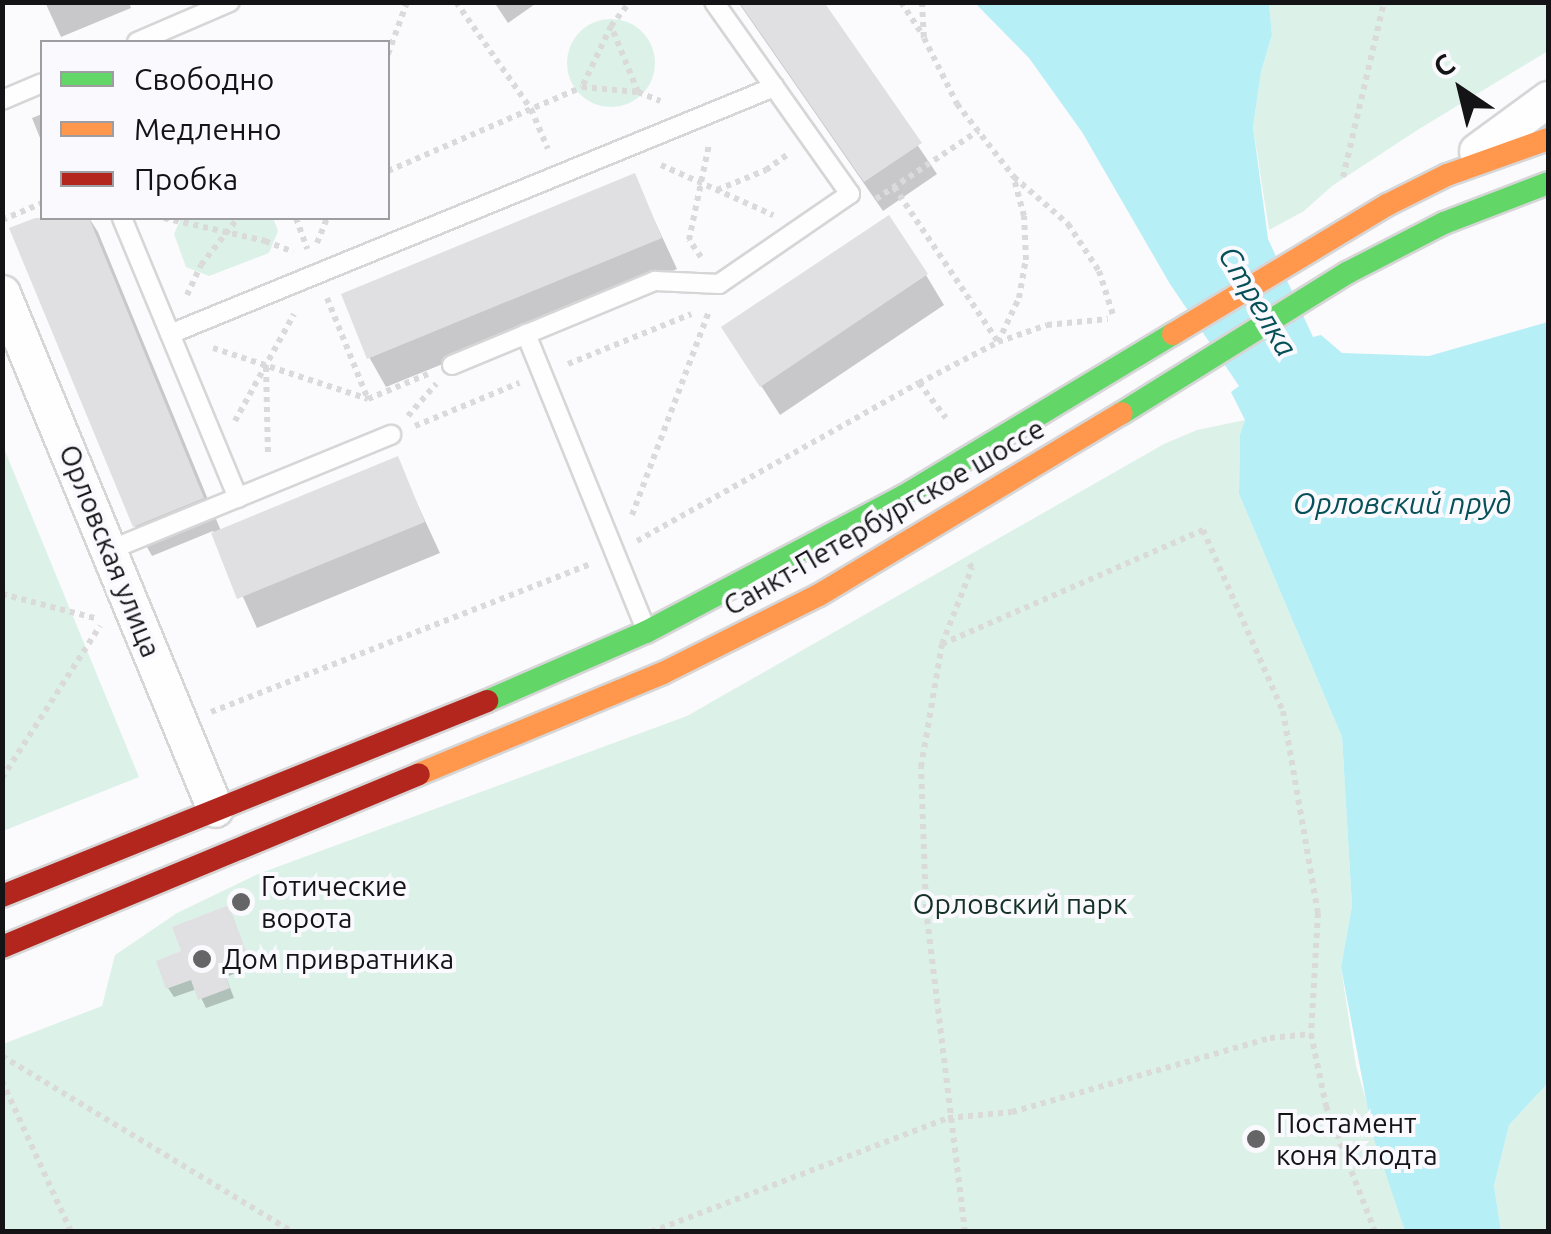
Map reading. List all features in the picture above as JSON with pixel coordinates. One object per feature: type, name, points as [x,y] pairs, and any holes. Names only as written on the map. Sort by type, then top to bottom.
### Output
[{"type":"main road","name":"Санкт-Петербургское шоссе","points":[[2,947],[223,829],[482,703],[655,652],[1326,240],[1447,175],[1548,139]]},
{"type":"main road","name":"Санкт-Петербургское шоссе","points":[[2,896],[223,829],[655,652],[849,578],[1346,273],[1444,223],[1548,183]]},
{"type":"street","points":[[1447,175],[1548,98]]},
{"type":"street","name":"Орловская улица","points":[[2,294],[223,829]]},
{"type":"lane","points":[[142,40],[230,2]]},
{"type":"lane","points":[[452,365],[655,281],[719,284],[850,194],[714,2]]},
{"type":"lane","points":[[2,100],[40,84]]},
{"type":"lane","points":[[170,334],[314,266],[774,87]]},
{"type":"lane","points":[[123,220],[238,498]]},
{"type":"lane","points":[[526,334],[655,652]]},
{"type":"lane","points":[[110,550],[391,436]]},
{"type":"path","points":[[390,49],[407,2]]},
{"type":"path","points":[[456,2],[531,110],[558,174]]},
{"type":"path","points":[[582,87],[611,26],[630,2]]},
{"type":"path","points":[[901,2],[957,104],[1014,176],[1068,224],[1099,272],[1122,332]]},
{"type":"path","points":[[922,2],[924,38]]},
{"type":"path","points":[[1341,184],[1384,2]]},
{"type":"path","points":[[390,171],[582,87],[638,92],[611,26]]},
{"type":"path","points":[[617,553],[719,284],[689,240],[716,110]]},
{"type":"path","points":[[850,194],[876,199],[978,131]]},
{"type":"path","points":[[623,148],[802,228]]},
{"type":"path","points":[[717,190],[766,170]]},
{"type":"path","points":[[998,342],[1019,298],[1026,260],[1024,216],[1014,176]]},
{"type":"path","points":[[894,188],[998,342]]},
{"type":"path","points":[[2,220],[40,204]]},
{"type":"path","points":[[172,220],[265,241],[314,266],[368,398]]},
{"type":"path","points":[[201,265],[236,220]]},
{"type":"path","points":[[218,450],[266,365],[314,266]]},
{"type":"path","points":[[919,383],[998,342],[1047,325],[1114,319]]},
{"type":"path","points":[[170,334],[368,398],[452,365]]},
{"type":"path","points":[[266,365],[268,485]]},
{"type":"path","points":[[391,436],[452,365]]},
{"type":"path","points":[[942,644],[1203,530],[1286,728],[1318,913],[1311,1034],[1326,1106],[1375,1232]]},
{"type":"path","points":[[965,1232],[948,1118],[926,909],[921,767],[942,644],[972,568]]},
{"type":"path","points":[[2,594],[104,621],[2,778]]},
{"type":"path","points":[[651,1232],[948,1118],[1012,1112],[1270,1038],[1311,1034]]},
{"type":"path","points":[[2,1056],[292,1232]]},
{"type":"path","points":[[2,1081],[70,1232]]},
{"type":"green space","points":[[1269,3],[1548,3],[1548,51],[1419,129],[1332,186],[1304,211],[1269,230],[1253,127],[1261,72],[1272,35]]},
{"type":"green space","points":[[611,19],[636,26],[648,38],[655,63],[648,88],[636,100],[611,107],[586,100],[574,88],[567,63],[574,38],[586,26]]},
{"type":"green space","points":[[180,220],[274,220],[278,231],[269,253],[209,276],[186,267],[174,234]]},
{"type":"green space","name":"Орловский парк","points":[[1245,420],[1240,434],[1239,494],[1342,737],[1352,906],[1341,967],[1356,1066],[1405,1231],[3,1232],[3,1044],[102,1006],[115,955],[177,913],[258,874],[687,716],[1164,444],[1197,430]]},
{"type":"green space","points":[[3,446],[139,777],[2,831]]},
{"type":"green space","points":[[1548,1083],[1548,1231],[1501,1231],[1494,1186],[1509,1125]]},
{"type":"water","name":"Орловский пруд","points":[[975,3],[1269,3],[1272,35],[1261,72],[1253,127],[1268,239],[1313,337],[1321,335],[1342,353],[1429,356],[1548,322],[1548,1083],[1509,1125],[1494,1186],[1501,1231],[1405,1231],[1373,1136],[1341,967],[1352,906],[1342,737],[1239,494],[1240,434],[1245,420],[1231,392],[1239,386],[1170,284],[1082,132],[1029,58]]},
{"type":"building","points":[[739,2],[824,2],[922,143],[864,182]]},
{"type":"building","points":[[635,173],[662,238],[367,359],[341,294]]},
{"type":"building","points":[[889,215],[928,274],[760,387],[721,327]]},
{"type":"building","points":[[35,218],[90,220],[204,498],[133,527],[9,228]]},
{"type":"building","points":[[398,456],[425,522],[237,599],[211,533]]},
{"type":"building","name":"Дом привратника","points":[[229,905],[248,957],[222,967],[230,988],[198,1000],[191,980],[166,989],[156,961],[181,951],[172,927]]},
{"type":"traffic: fast","points":[[1122,413],[1347,273],[1444,223],[1548,183]]},
{"type":"traffic: fast","points":[[487,701],[646,632],[904,496],[1173,334]]},
{"type":"traffic: slow","points":[[1173,334],[1387,205],[1447,175],[1548,139]]},
{"type":"traffic: slow","points":[[419,774],[663,673],[819,595],[1122,413]]},
{"type":"traffic: jam","points":[[2,896],[487,701]]},
{"type":"traffic: jam","points":[[2,947],[419,774]]},
{"type":"place","name":"Готические ворота","points":[[241,902]]},
{"type":"place","name":"Дом привратника","points":[[202,959]]},
{"type":"place","name":"Постамент коня Клодта","points":[[1256,1139]]},
{"type":"water label","name":"Стрелка","points":[[1258,301]]}]
